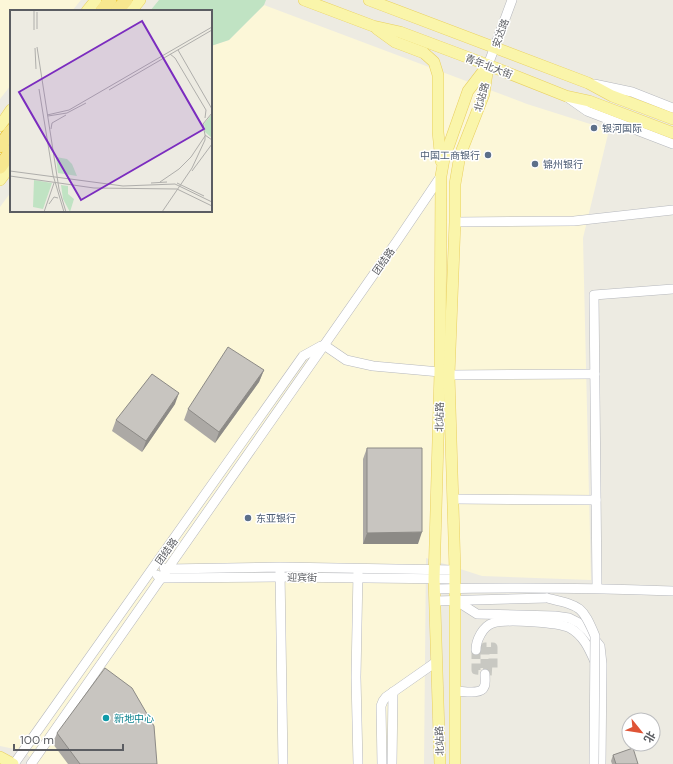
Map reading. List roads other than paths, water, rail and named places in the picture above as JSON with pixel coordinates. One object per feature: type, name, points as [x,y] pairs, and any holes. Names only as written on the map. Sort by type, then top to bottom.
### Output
[{"type":"highway","points":[[103,10],[110,0]]},
{"type":"highway","points":[[118,10],[126,0]]},
{"type":"highway","points":[[0,146],[10,131]]},
{"type":"highway","points":[[0,167],[10,152]]},
{"type":"main road","points":[[88,10],[96,0]]},
{"type":"main road","points":[[132,10],[140,0]]},
{"type":"main road","name":"青年北大街","points":[[304,0],[373,26],[400,32],[566,96],[589,101],[673,133]]},
{"type":"main road","name":"青年北大街","points":[[369,0],[588,83],[612,96],[673,119]]},
{"type":"main road","points":[[373,26],[395,42],[424,53],[434,62],[438,75],[438,132],[441,172]]},
{"type":"main road","name":"北站路","points":[[455,764],[455,579],[453,499],[444,374],[441,172],[449,142],[468,91],[488,65]]},
{"type":"main road","name":"北站路","points":[[440,764],[436,662],[435,579],[444,374],[455,222],[455,184],[458,163],[484,94],[488,65]]},
{"type":"main road","points":[[0,126],[10,111]]},
{"type":"main road","points":[[0,180],[10,165]]},
{"type":"main road","points":[[0,757],[14,764]]},
{"type":"street","name":"安达路","points":[[488,65],[512,0]]},
{"type":"street","points":[[588,83],[632,92],[673,108]]},
{"type":"street","points":[[566,96],[587,111],[673,144]]},
{"type":"street","name":"团结路","points":[[31,764],[397,241],[441,172]]},
{"type":"street","points":[[455,222],[574,221],[673,210]]},
{"type":"street","points":[[597,588],[594,295],[673,289]]},
{"type":"street","name":"团结路","points":[[14,764],[303,356],[324,345]]},
{"type":"street","points":[[324,345],[346,360],[373,366],[444,374],[595,374]]},
{"type":"street","points":[[453,499],[596,500]]},
{"type":"street","name":"迎宾街","points":[[157,564],[167,569],[280,567],[358,568],[435,579]]},
{"type":"street","points":[[280,567],[283,764]]},
{"type":"street","points":[[358,568],[356,677],[358,764]]},
{"type":"street","points":[[150,571],[160,578]]},
{"type":"street","name":"迎宾街","points":[[160,578],[280,577],[455,579]]},
{"type":"street","points":[[435,579],[597,588],[673,590]]},
{"type":"street","points":[[435,601],[548,598],[577,606],[587,617],[595,636],[594,764]]},
{"type":"street","points":[[455,600],[476,614],[555,616],[569,618],[579,623],[588,631],[600,646],[602,664],[601,764]]},
{"type":"street","points":[[476,650],[478,639],[484,630],[493,623],[553,623],[570,628],[582,638],[588,646],[595,663]]},
{"type":"street","points":[[382,764],[381,706],[383,701],[386,697],[436,662]]},
{"type":"street","points":[[456,691],[480,692],[484,689],[485,674]]},
{"type":"street","points":[[392,764],[393,692]]},
{"type":"tunnel","points":[[476,650],[476,670],[493,671],[493,647],[485,647],[485,674]]},
{"type":"place","name":"银河国际","points":[[594,128]]},
{"type":"place","name":"中国工商银行","points":[[488,155]]},
{"type":"place","name":"锦州银行","points":[[535,164]]},
{"type":"place","name":"东亚银行","points":[[248,518]]},
{"type":"place","name":"新地中心","points":[[106,718]]}]
